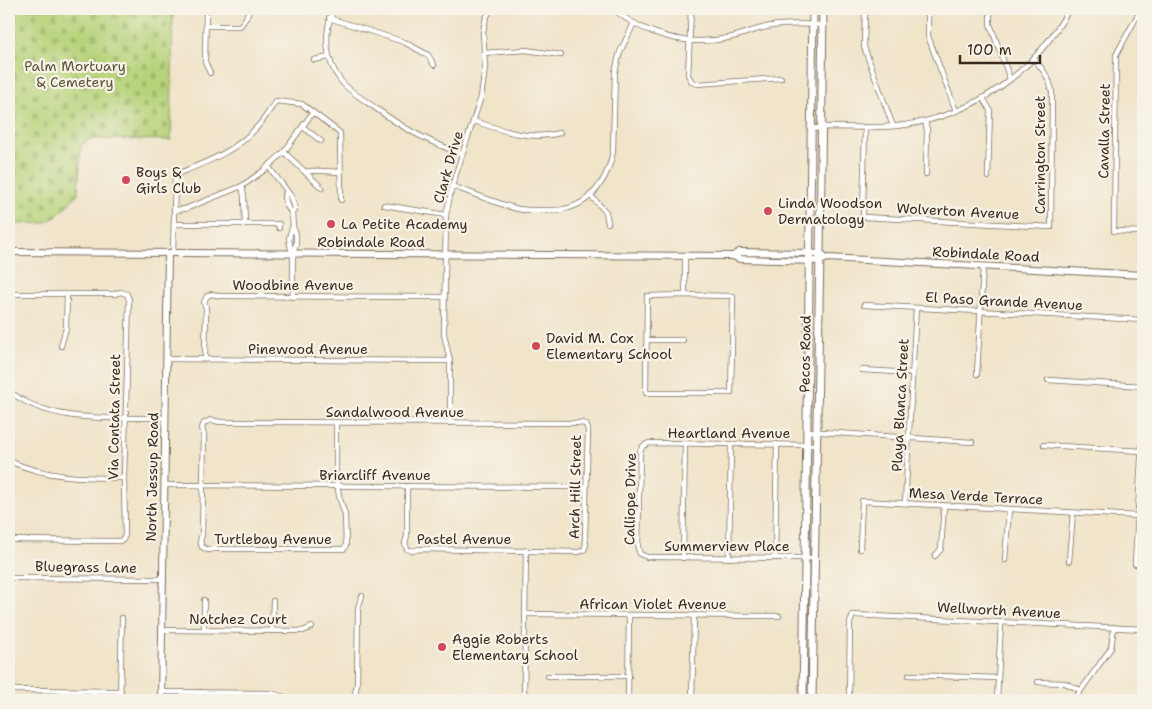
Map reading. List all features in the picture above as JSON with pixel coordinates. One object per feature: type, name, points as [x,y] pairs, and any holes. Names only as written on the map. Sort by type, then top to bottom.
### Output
[{"type":"main road","name":"Pecos Road","points":[[803,700],[813,9]]},
{"type":"main road","name":"Pecos Road","points":[[812,700],[823,9]]},
{"type":"main road","points":[[809,336],[813,337],[818,359]]},
{"type":"street","points":[[206,9],[205,62],[210,73]]},
{"type":"street","points":[[206,26],[240,26],[246,18],[249,9]]},
{"type":"street","points":[[334,9],[329,18],[327,33],[329,57],[333,69],[340,80],[356,95],[410,132],[462,154]]},
{"type":"street","name":"Clark Drive","points":[[450,424],[450,361],[444,334],[446,215],[452,186],[474,121],[484,82],[483,31],[486,18],[491,9]]},
{"type":"street","points":[[613,9],[634,23],[664,36],[690,41],[704,42],[729,38],[751,30],[772,26],[822,25]]},
{"type":"street","points":[[691,9],[688,75],[692,82],[698,84],[781,78]]},
{"type":"street","points":[[865,9],[864,47],[893,126]]},
{"type":"street","points":[[928,9],[928,36],[956,111]]},
{"type":"street","points":[[990,9],[990,24],[1010,79]]},
{"type":"street","points":[[812,130],[822,127],[893,126],[925,121],[956,111],[983,98],[1034,59],[1058,29],[1069,9]]},
{"type":"street","name":"Cavalla Street","points":[[1141,9],[1116,55],[1114,230],[1143,232]]},
{"type":"street","points":[[329,18],[404,42],[428,55],[434,65]]},
{"type":"street","points":[[452,186],[515,208],[528,210],[563,210],[579,205],[590,196],[600,185],[611,163],[615,72],[620,52],[634,23]]},
{"type":"street","points":[[484,53],[526,50],[561,55]]},
{"type":"street","points":[[314,60],[329,57]]},
{"type":"street","name":"Carrington Street","points":[[1034,59],[1046,74],[1052,92],[1051,227]]},
{"type":"street","points":[[983,98],[990,110],[988,177]]},
{"type":"street","points":[[170,253],[174,224],[174,177],[177,174],[214,159],[239,144],[258,126],[276,101],[302,104],[340,133],[340,200]]},
{"type":"street","points":[[174,210],[185,209],[242,186],[284,152],[313,112]]},
{"type":"street","points":[[474,121],[520,135],[549,136],[560,133]]},
{"type":"street","points":[[925,121],[927,130],[926,174]]},
{"type":"street","name":"Wolverton Avenue","points":[[865,127],[863,217],[1051,227]]},
{"type":"street","points":[[303,128],[321,141]]},
{"type":"street","points":[[284,152],[322,188]]},
{"type":"street","points":[[268,166],[294,201],[295,208],[292,213],[293,227],[289,234],[289,244],[293,254],[293,297]]},
{"type":"street","points":[[305,172],[313,170],[325,173],[340,172]]},
{"type":"street","points":[[242,186],[245,224]]},
{"type":"street","points":[[590,196],[606,212],[608,223]]},
{"type":"street","points":[[384,204],[446,215]]},
{"type":"street","points":[[174,224],[280,224],[279,228]]},
{"type":"street","name":"Robindale Road","points":[[9,252],[685,255],[810,261],[820,257]]},
{"type":"street","name":"Robindale Road","points":[[733,256],[739,252],[810,253],[828,258],[1143,275]]},
{"type":"street","name":"North Jessup Road","points":[[161,700],[170,253]]},
{"type":"street","points":[[685,255],[685,295]]},
{"type":"street","points":[[977,374],[984,266]]},
{"type":"street","name":"Via Contata Street","points":[[9,540],[118,542],[123,540],[125,535],[125,417],[129,300],[127,294],[121,292],[114,294],[67,294]]},
{"type":"street","points":[[9,294],[67,294],[66,328],[61,346]]},
{"type":"street","name":"Woodbine Avenue","points":[[205,359],[206,308],[204,302],[207,296],[212,294],[220,296],[293,297],[444,297]]},
{"type":"street","points":[[685,295],[733,296],[731,393],[646,393],[648,296],[685,295]]},
{"type":"street","name":"El Paso Grande Avenue","points":[[864,305],[1143,320]]},
{"type":"street","name":"Playa Blanca Street","points":[[905,503],[916,308]]},
{"type":"street","points":[[647,340],[683,340]]},
{"type":"street","name":"Pinewood Avenue","points":[[167,359],[450,361]]},
{"type":"street","points":[[862,370],[913,373]]},
{"type":"street","points":[[1048,380],[1143,386]]},
{"type":"street","points":[[9,390],[34,405],[57,414],[166,418]]},
{"type":"street","name":"Sandalwood Avenue","points":[[203,485],[204,435],[202,428],[204,423],[211,420],[220,422],[450,424],[580,422],[586,424]]},
{"type":"street","points":[[336,423],[337,486]]},
{"type":"street","points":[[1135,564],[1143,423]]},
{"type":"street","name":"Arch Hill Street","points":[[584,550],[586,544],[588,430],[586,424]]},
{"type":"street","points":[[807,431],[972,442]]},
{"type":"street","name":"Heartland Avenue","points":[[643,446],[649,443],[816,445]]},
{"type":"street","points":[[683,558],[685,444]]},
{"type":"street","points":[[729,558],[731,444]]},
{"type":"street","points":[[775,558],[777,444]]},
{"type":"street","points":[[1044,445],[1142,451]]},
{"type":"street","name":"Calliope Drive","points":[[640,554],[638,548],[639,463],[640,451],[643,446]]},
{"type":"street","points":[[9,461],[29,469],[71,478],[124,478]]},
{"type":"street","name":"Briarcliff Avenue","points":[[165,485],[586,487]]},
{"type":"street","name":"Turtlebay Avenue","points":[[203,485],[202,535],[200,541],[202,548],[208,550],[344,549],[346,545],[345,515],[337,486]]},
{"type":"street","name":"Pastel Avenue","points":[[407,486],[407,536],[405,543],[407,549],[413,551],[526,550],[579,552],[584,550]]},
{"type":"street","name":"Mesa Verde Terrace","points":[[860,549],[862,501],[1138,516]]},
{"type":"street","points":[[935,556],[941,549],[944,505]]},
{"type":"street","points":[[1006,560],[1009,509]]},
{"type":"street","points":[[1069,561],[1073,513]]},
{"type":"street","points":[[524,700],[526,550]]},
{"type":"street","name":"Summerview Place","points":[[640,554],[647,558],[814,558]]},
{"type":"street","name":"Bluegrass Lane","points":[[9,578],[163,579]]},
{"type":"street","points":[[354,700],[357,684],[358,608],[362,596]]},
{"type":"street","points":[[204,600],[204,630]]},
{"type":"street","points":[[272,631],[273,601]]},
{"type":"street","name":"African Violet Avenue","points":[[526,614],[780,616]]},
{"type":"street","points":[[628,700],[630,615]]},
{"type":"street","points":[[692,700],[694,615]]},
{"type":"street","name":"Wellworth Avenue","points":[[849,700],[850,623],[853,615],[1143,629]]},
{"type":"street","points":[[120,700],[122,618]]},
{"type":"street","points":[[997,700],[1001,622]]},
{"type":"street","name":"Natchez Court","points":[[162,630],[303,631],[312,626]]},
{"type":"street","points":[[1074,700],[1111,648],[1114,627]]},
{"type":"street","points":[[909,675],[998,678]]},
{"type":"street","points":[[548,676],[629,676]]},
{"type":"street","points":[[1038,682],[1064,683],[1080,690]]},
{"type":"street","points":[[9,690],[121,691]]},
{"type":"street","points":[[161,692],[262,692],[279,694],[294,700]]},
{"type":"street","points":[[200,692],[200,700]]},
{"type":"street","points":[[262,692],[262,700]]},
{"type":"street","points":[[1137,700],[1143,693]]},
{"type":"green space","name":"Palm Mortuary & Cemetery","points":[[9,9],[173,9],[171,140],[89,139],[81,146],[78,194],[56,217],[44,223],[14,224],[9,227]]},
{"type":"place","name":"Boys & Girls Club","points":[[126,180]]},
{"type":"place","name":"Linda Woodson Dermatology","points":[[768,211]]},
{"type":"place","name":"La Petite Academy","points":[[331,224]]},
{"type":"place","name":"David M. Cox Elementary School","points":[[536,346]]},
{"type":"place","name":"Aggie Roberts Elementary School","points":[[442,647]]}]
